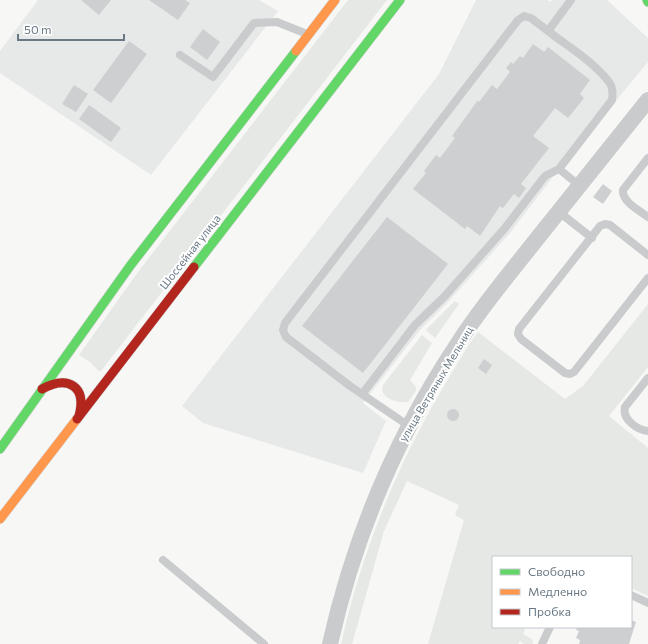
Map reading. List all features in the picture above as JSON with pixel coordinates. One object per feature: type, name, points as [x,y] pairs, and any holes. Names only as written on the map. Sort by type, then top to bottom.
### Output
[{"type":"main road","points":[[0,449],[130,266],[335,0]]},
{"type":"main road","name":"Шоссейная улица","points":[[0,519],[400,0]]},
{"type":"main road","points":[[69,350],[67,358],[75,375]]},
{"type":"main road","points":[[93,384],[108,378]]},
{"type":"main road","points":[[42,389],[57,381],[74,385],[82,400],[82,408],[79,416]]},
{"type":"street","name":"улица Ветряных Мельниц","points":[[330,644],[338,607],[355,552],[376,496],[409,426],[469,327],[648,100]]},
{"type":"lane","points":[[548,31],[571,0]]},
{"type":"lane","points":[[363,393],[415,325],[444,296],[505,228],[545,176],[559,169],[612,100],[613,90],[609,82],[587,61],[531,18],[524,16],[518,20],[285,324],[283,330],[286,336],[393,417],[409,426]]},
{"type":"lane","points":[[180,55],[213,77],[254,23],[277,22],[308,34]]},
{"type":"lane","points":[[648,158],[623,190],[622,195],[625,200],[648,217]]},
{"type":"lane","points":[[559,169],[580,186]]},
{"type":"lane","points":[[559,212],[592,238]]},
{"type":"lane","points":[[648,255],[610,225],[605,224],[600,226],[518,334],[521,339],[565,373],[570,374],[574,372],[648,278]]},
{"type":"lane","points":[[648,378],[625,407],[624,412],[626,418],[641,430],[648,431]]},
{"type":"lane","points":[[163,560],[264,644]]},
{"type":"lane","points":[[632,595],[648,602]]},
{"type":"lane","points":[[542,644],[550,628]]},
{"type":"shaded area","points":[[38,0],[259,0],[278,11],[151,175],[0,73],[0,51]]},
{"type":"shaded area","points":[[348,0],[387,0],[101,371],[99,371],[90,362],[79,355],[138,272]]},
{"type":"shaded area","points":[[476,0],[547,0],[550,2],[552,0],[607,0],[648,38],[648,62],[552,178],[510,233],[449,301],[420,330],[363,403],[386,421],[363,473],[203,423],[182,406],[439,74]]},
{"type":"shaded area","points":[[455,301],[459,304],[435,338],[426,330]]},
{"type":"shaded area","points":[[648,304],[648,367],[609,416],[648,448],[648,596],[632,588],[632,556],[492,556],[492,628],[526,628],[523,634],[532,639],[533,644],[524,644],[520,641],[518,644],[428,644],[464,520],[455,515],[459,505],[407,481],[384,531],[352,644],[341,644],[349,610],[370,543],[396,479],[444,386],[478,332],[565,399],[583,386]]},
{"type":"shaded area","points":[[422,335],[432,343],[410,380],[416,387],[416,391],[408,402],[399,402],[390,399],[383,393],[383,385]]},
{"type":"building","points":[[81,0],[111,0],[99,15]]},
{"type":"building","points":[[149,0],[185,0],[190,3],[178,20]]},
{"type":"building","points":[[203,29],[220,42],[207,60],[190,47]]},
{"type":"building","points":[[129,41],[147,54],[111,103],[93,90]]},
{"type":"building","points":[[533,44],[544,52],[548,47],[590,80],[580,94],[584,98],[568,118],[555,108],[533,136],[549,148],[521,184],[526,188],[519,198],[514,194],[503,208],[500,206],[480,236],[467,226],[465,229],[413,189],[426,173],[424,171],[436,155],[440,158],[455,138],[452,136],[478,100],[479,102],[492,85],[497,89],[510,72],[506,68],[511,62],[513,64],[520,56],[523,58]]},
{"type":"building","points":[[74,85],[88,94],[76,112],[62,104]]},
{"type":"building","points":[[89,105],[121,128],[111,142],[79,119]]},
{"type":"building","points":[[603,184],[612,191],[603,204],[593,197]]},
{"type":"building","points":[[387,217],[448,264],[363,373],[302,326]]},
{"type":"building","points":[[484,359],[492,365],[486,374],[478,368]]},
{"type":"building","points":[[451,409],[455,409],[459,415],[455,421],[451,421],[447,417],[447,413]]},
{"type":"building","points":[[632,620],[636,622],[629,644],[579,644],[580,640],[576,638],[579,631],[576,630],[577,628],[632,628]]},
{"type":"traffic: fast","points":[[194,267],[400,0]]},
{"type":"traffic: fast","points":[[0,449],[130,266],[296,51]]},
{"type":"traffic: slow","points":[[296,51],[335,0]]},
{"type":"traffic: slow","points":[[0,519],[77,419]]},
{"type":"traffic: jam","points":[[77,419],[194,267]]},
{"type":"traffic: jam","points":[[42,389],[60,383],[67,383],[73,386],[78,391],[80,397],[81,406],[79,416]]}]
